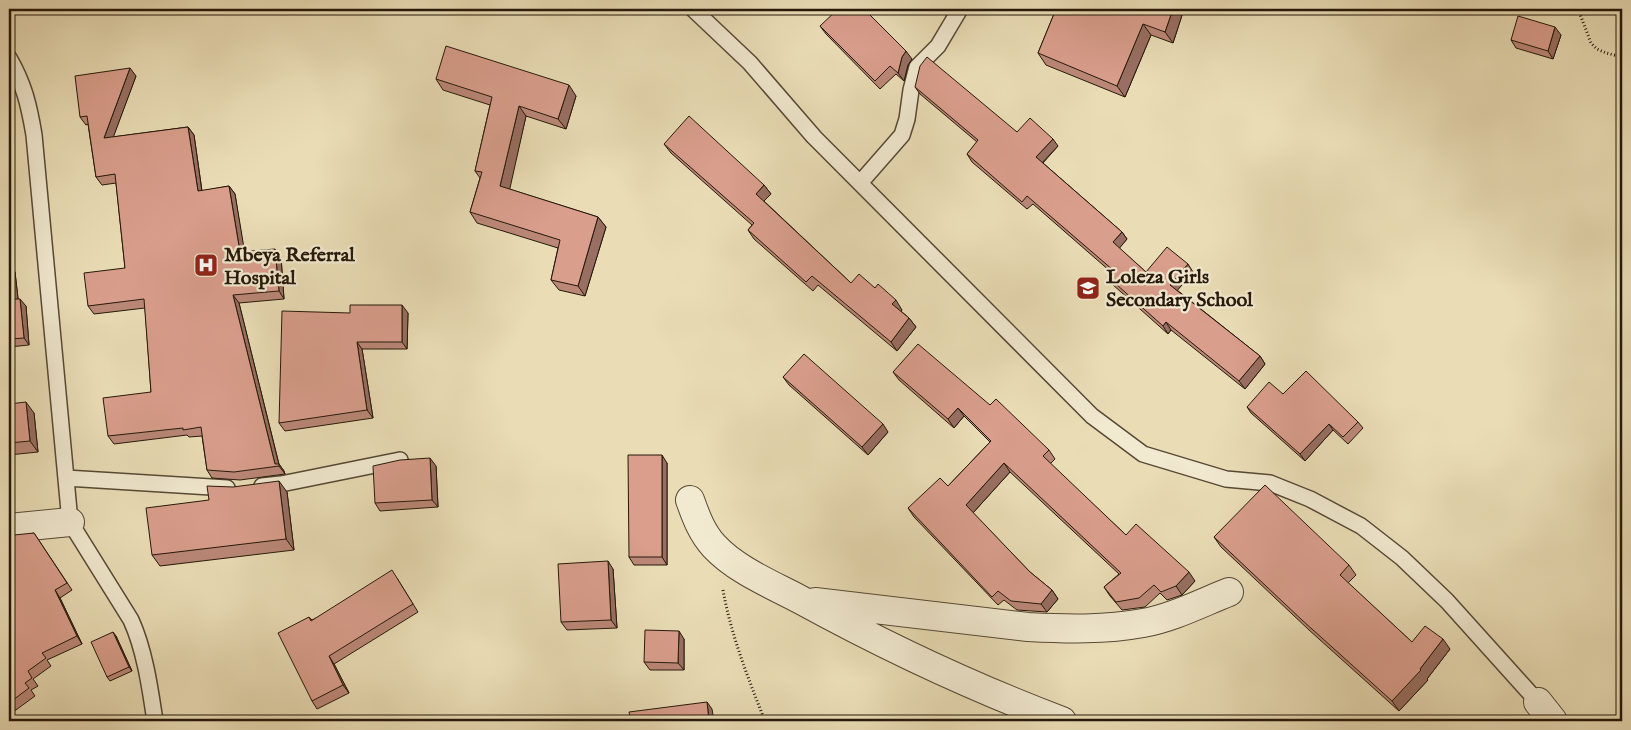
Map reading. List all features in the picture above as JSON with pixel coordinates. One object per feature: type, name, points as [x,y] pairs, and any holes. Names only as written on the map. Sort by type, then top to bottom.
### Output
[{"type":"street","points":[[690,500],[703,532],[715,547],[753,575],[840,622],[1004,699],[1062,721]]},
{"type":"street","points":[[9,528],[70,522]]},
{"type":"street","points":[[801,601],[1028,628],[1063,629],[1144,623],[1174,614],[1229,592]]},
{"type":"lane","points":[[693,9],[750,63],[814,137],[1092,416],[1143,454],[1226,479],[1270,484],[1310,499],[1361,526],[1402,558],[1447,601],[1545,712]]},
{"type":"lane","points":[[860,183],[902,135],[917,67],[938,46],[960,9]]},
{"type":"lane","points":[[9,58],[20,78],[34,134],[70,522],[131,620],[138,635],[151,693],[155,721]]},
{"type":"lane","points":[[66,478],[244,489],[281,484],[400,460]]},
{"type":"path","points":[[1578,9],[1591,42],[1596,49],[1622,57]]},
{"type":"path","points":[[715,547],[731,623],[743,665],[765,721]]},
{"type":"building","points":[[838,9],[864,9],[906,51],[902,57],[898,73],[890,66],[875,81],[820,26]]},
{"type":"building","points":[[1056,9],[1173,9],[1165,32],[1143,24],[1117,86],[1038,53]]},
{"type":"building","points":[[1518,16],[1555,27],[1548,51],[1511,40]]},
{"type":"building","points":[[446,46],[569,85],[558,119],[519,106],[500,186],[598,217],[578,286],[551,280],[560,240],[470,212],[482,172],[475,171],[492,97],[436,79]]},
{"type":"building","points":[[927,57],[1017,132],[1030,118],[1053,139],[1036,157],[1122,232],[1113,242],[1146,272],[1167,247],[1188,264],[1170,285],[1260,356],[1239,381],[1166,322],[1163,326],[1107,276],[1113,270],[1027,196],[1022,202],[967,154],[978,140],[915,87],[920,66]]},
{"type":"building","points":[[130,68],[104,138],[188,127],[198,191],[229,186],[240,252],[275,249],[279,291],[233,295],[275,464],[279,464],[279,466],[234,472],[207,470],[201,427],[108,436],[103,398],[151,392],[144,299],[88,306],[84,273],[125,268],[115,174],[96,177],[87,116],[80,117],[75,76]]},
{"type":"building","points":[[689,116],[764,185],[756,194],[851,283],[859,274],[875,288],[878,284],[896,300],[892,304],[909,318],[891,342],[812,276],[806,282],[748,230],[754,223],[664,144]]},
{"type":"building","points":[[9,265],[14,299],[20,299],[24,338],[9,339]]},
{"type":"building","points":[[350,305],[402,305],[402,342],[357,342],[367,410],[279,423],[282,311],[350,313]]},
{"type":"building","points":[[918,344],[990,405],[996,399],[1049,450],[1043,456],[1126,535],[1136,524],[1189,572],[1176,586],[1161,592],[1154,585],[1139,598],[1116,602],[1104,587],[1121,573],[1004,463],[966,505],[1030,572],[1052,590],[1041,604],[1011,601],[998,591],[992,597],[908,508],[940,478],[948,486],[991,441],[958,408],[948,419],[893,372]]},
{"type":"building","points":[[804,354],[883,424],[862,447],[783,377]]},
{"type":"building","points":[[1306,371],[1358,422],[1343,437],[1329,424],[1300,454],[1247,407],[1269,382],[1283,394]]},
{"type":"building","points":[[26,402],[30,441],[9,443],[9,404]]},
{"type":"building","points":[[628,455],[662,455],[662,557],[629,557]]},
{"type":"building","points":[[430,458],[432,500],[375,503],[373,466],[400,460]]},
{"type":"building","points":[[279,481],[286,539],[152,555],[146,508],[209,500],[207,486],[233,487]]},
{"type":"building","points":[[1265,485],[1349,565],[1340,575],[1412,642],[1425,626],[1443,639],[1421,670],[1392,701],[1214,537]]},
{"type":"building","points":[[34,533],[67,583],[55,590],[77,636],[42,653],[46,658],[28,671],[32,678],[25,683],[29,688],[9,703],[9,538],[14,535]]},
{"type":"building","points":[[608,561],[611,620],[561,622],[558,564]]},
{"type":"building","points":[[392,570],[413,604],[329,656],[343,685],[312,701],[278,633],[309,617],[311,621]]},
{"type":"building","points":[[645,630],[679,631],[678,663],[644,662]]},
{"type":"building","points":[[113,632],[129,667],[107,677],[91,642]]},
{"type":"building","points":[[707,702],[709,721],[631,721],[629,712]]},
{"type":"place","name":"Mbeya Referral Hospital","points":[[206,265]]},
{"type":"place","name":"Loleza Girls Secondary School","points":[[1088,288]]}]
